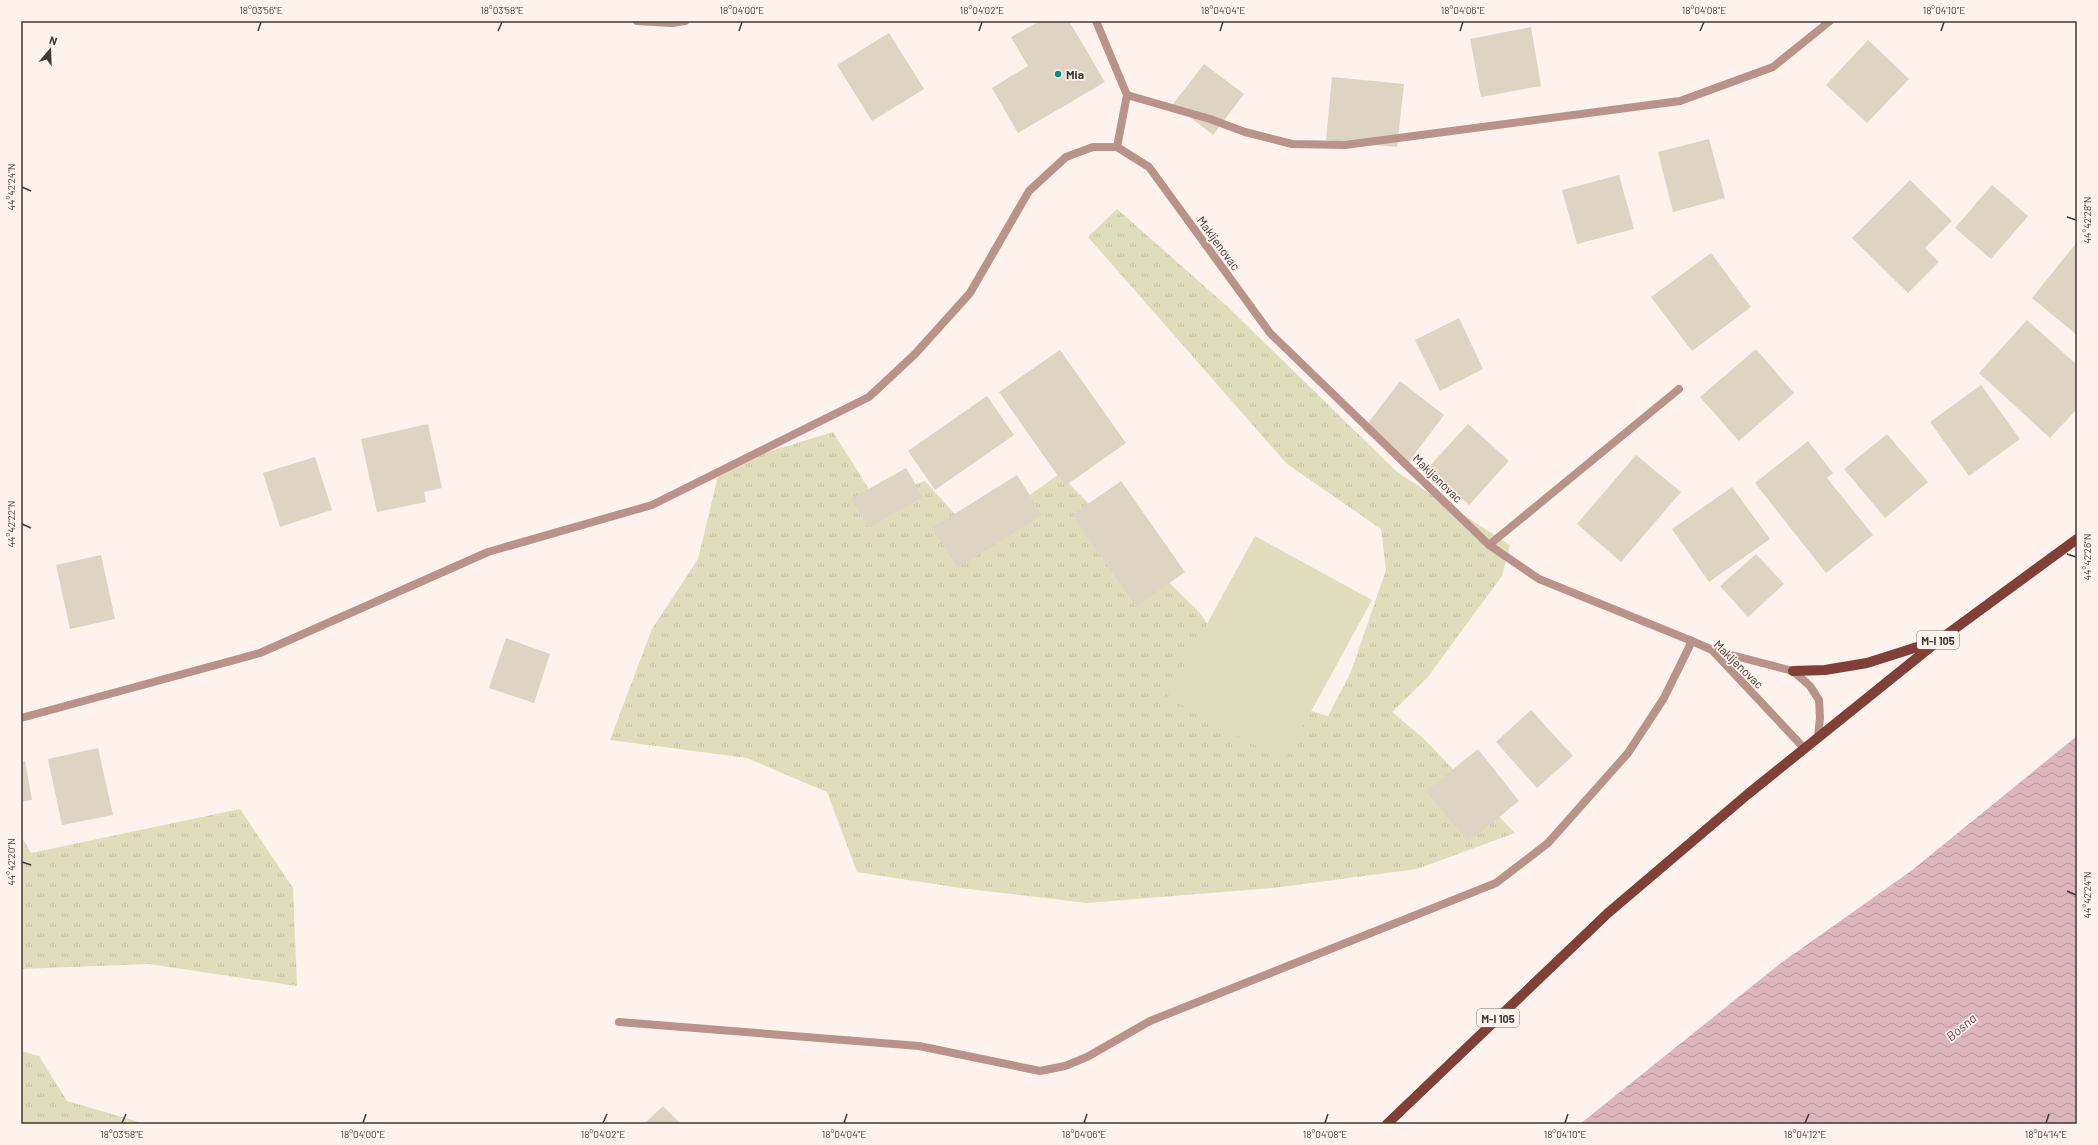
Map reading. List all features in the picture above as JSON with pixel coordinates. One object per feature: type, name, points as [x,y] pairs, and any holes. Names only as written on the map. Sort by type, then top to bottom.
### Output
[{"type":"main road","name":"M-I 105","points":[[1387,1124],[1608,913],[1804,748],[1938,640],[2077,538]]},
{"type":"main road","points":[[1793,671],[1825,670],[1867,663],[1938,640]]},
{"type":"street","points":[[637,21],[672,23],[685,21]]},
{"type":"street","points":[[21,718],[260,653],[488,552],[652,505],[869,397],[915,354],[970,293],[1029,191],[1066,157],[1093,148],[1117,146],[1127,95],[1096,21]]},
{"type":"street","points":[[1127,95],[1210,118],[1245,132],[1292,144],[1345,145],[1680,101],[1773,66],[1830,21]]},
{"type":"street","name":"Makljenovac","points":[[1117,146],[1149,167],[1270,333],[1489,545],[1539,579],[1712,650],[1804,748]]},
{"type":"street","points":[[1489,545],[1679,389]]},
{"type":"street","points":[[619,1022],[919,1046],[1040,1071],[1065,1066],[1087,1058],[1150,1021],[1496,883],[1548,844],[1628,753],[1664,698],[1692,641]]},
{"type":"street","points":[[1712,650],[1793,671],[1810,686],[1819,700],[1820,718],[1818,737]]},
{"type":"green space","points":[[1117,209],[1228,307],[1397,472],[1510,545],[1502,576],[1427,678],[1392,712],[1423,738],[1515,833],[1417,869],[1273,888],[1087,903],[960,888],[857,872],[827,792],[747,758],[610,740],[652,629],[698,559],[719,472],[751,457],[833,432],[875,499],[925,481],[974,535],[1059,474],[1200,613],[1256,695],[1328,716],[1351,672],[1386,570],[1381,529],[1287,464],[1088,237]]},
{"type":"green space","points":[[1255,536],[1372,600],[1284,761],[1167,697]]},
{"type":"green space","points":[[240,809],[293,888],[297,986],[149,964],[21,969],[21,836],[31,853]]},
{"type":"green space","points":[[21,1051],[39,1056],[67,1101],[146,1124],[21,1124]]},
{"type":"water","name":"Bosna","points":[[2077,736],[2077,1124],[1580,1124],[1781,963],[1911,871]]},
{"type":"building","name":"Mia","points":[[1040,21],[1069,21],[1105,82],[1018,133],[992,88],[1028,66],[1011,37]]},
{"type":"building","points":[[1531,27],[1541,86],[1481,97],[1470,39]]},
{"type":"building","points":[[889,33],[924,89],[872,121],[837,65]]},
{"type":"building","points":[[1868,40],[1909,79],[1867,123],[1826,85]]},
{"type":"building","points":[[1204,64],[1244,94],[1213,135],[1173,104]]},
{"type":"building","points":[[1332,77],[1404,84],[1397,147],[1326,140]]},
{"type":"building","points":[[1709,139],[1725,198],[1673,212],[1658,152]]},
{"type":"building","points":[[1619,175],[1634,229],[1577,244],[1562,190]]},
{"type":"building","points":[[1910,180],[1952,221],[1925,248],[1939,262],[1908,293],[1852,238]]},
{"type":"building","points":[[1992,185],[2028,216],[1991,259],[1955,228]]},
{"type":"building","points":[[2077,242],[2077,335],[2032,298]]},
{"type":"building","points":[[1711,253],[1751,307],[1692,351],[1651,297]]},
{"type":"building","points":[[1459,318],[1483,369],[1440,391],[1415,340]]},
{"type":"building","points":[[2027,320],[2077,365],[2077,409],[2050,438],[1979,373]]},
{"type":"building","points":[[1756,349],[1794,393],[1739,441],[1700,397]]},
{"type":"building","points":[[1060,350],[1126,443],[1065,486],[999,392]]},
{"type":"building","points":[[1400,381],[1444,415],[1407,464],[1363,430]]},
{"type":"building","points":[[1981,385],[2020,439],[1969,476],[1930,422]]},
{"type":"building","points":[[987,396],[1014,435],[935,490],[908,451]]},
{"type":"building","points":[[428,424],[442,488],[424,492],[426,502],[377,512],[361,439]]},
{"type":"building","points":[[1468,424],[1509,461],[1469,505],[1428,468]]},
{"type":"building","points":[[1887,434],[1928,482],[1885,518],[1844,469]]},
{"type":"building","points":[[1808,441],[1833,473],[1827,478],[1873,535],[1826,573],[1755,483]]},
{"type":"building","points":[[1636,455],[1681,492],[1621,562],[1577,524]]},
{"type":"building","points":[[315,457],[332,510],[280,527],[263,473]]},
{"type":"building","points":[[906,468],[923,497],[868,528],[851,499]]},
{"type":"building","points":[[1017,475],[1042,515],[958,568],[932,528]]},
{"type":"building","points":[[1121,481],[1185,572],[1136,607],[1072,515]]},
{"type":"building","points":[[1732,487],[1770,539],[1709,582],[1672,529]]},
{"type":"building","points":[[1756,554],[1784,584],[1748,617],[1720,586]]},
{"type":"building","points":[[101,555],[115,619],[70,629],[56,565]]},
{"type":"building","points":[[506,638],[550,654],[534,703],[489,688]]},
{"type":"building","points":[[1531,710],[1573,756],[1537,788],[1496,742]]},
{"type":"building","points":[[98,748],[113,815],[62,825],[48,759]]},
{"type":"building","points":[[1478,749],[1519,801],[1468,842],[1426,791]]},
{"type":"building","points":[[25,761],[32,800],[21,802],[21,762]]},
{"type":"building","points":[[663,1106],[681,1124],[644,1124]]},
{"type":"place","name":"Mia","points":[[1058,74]]}]
